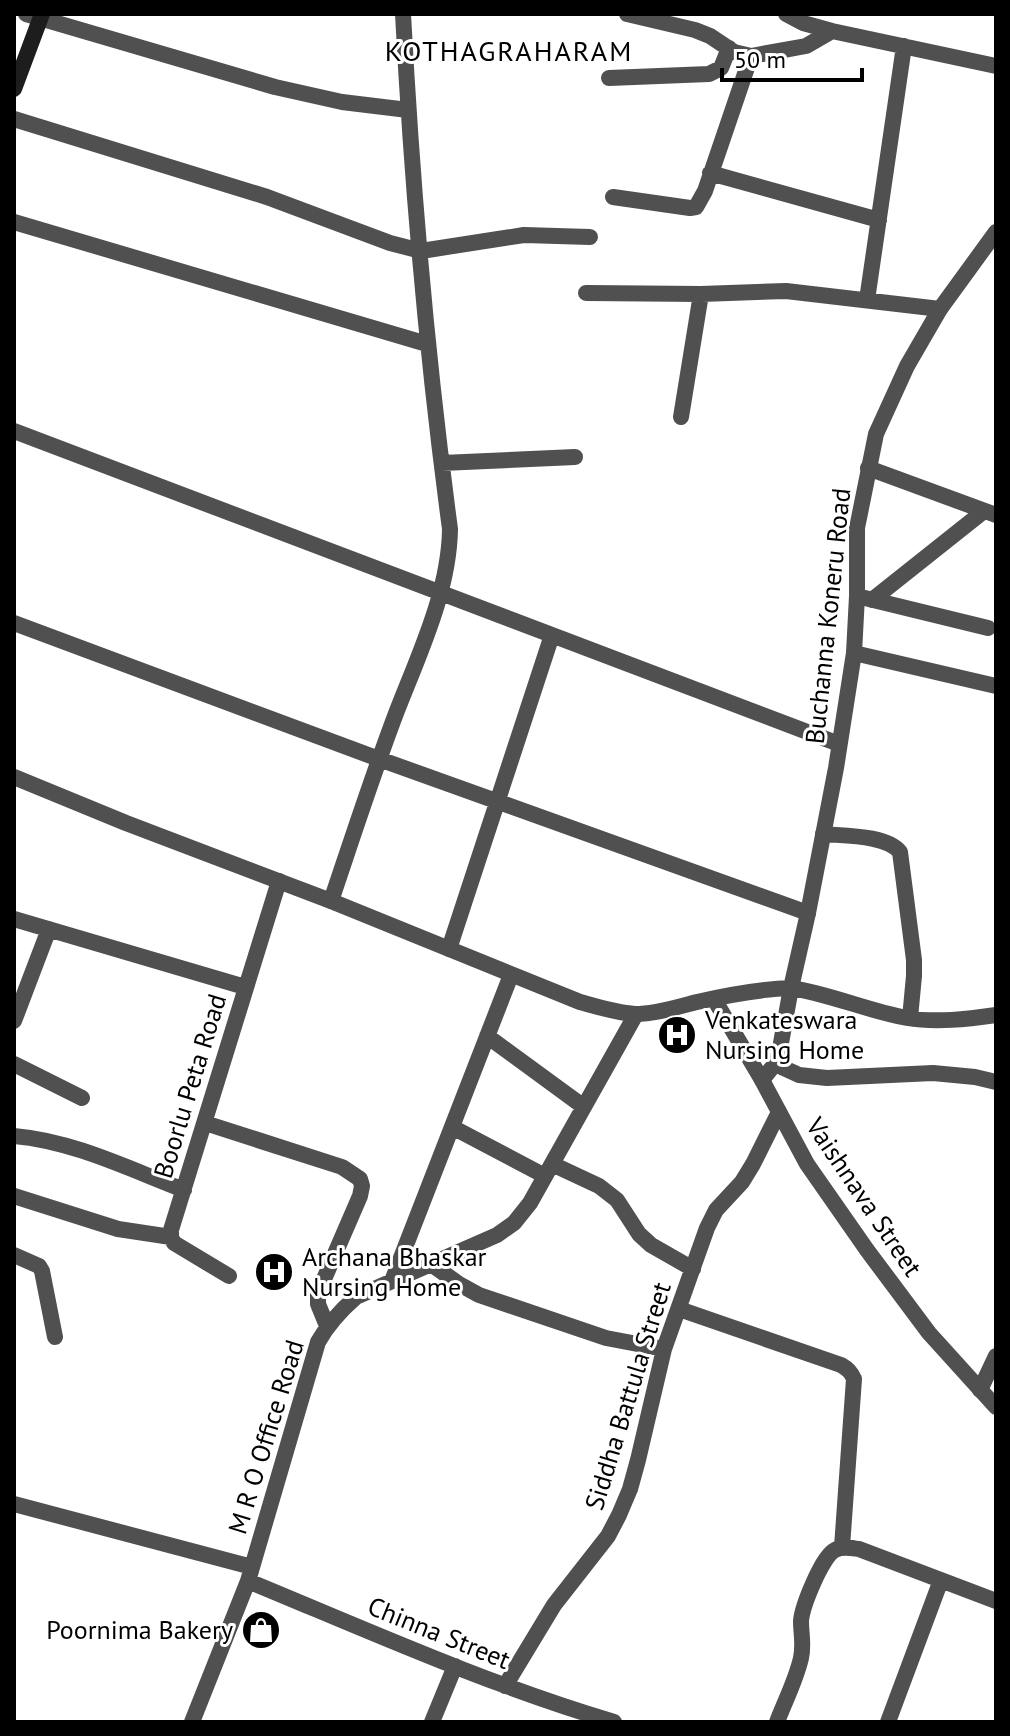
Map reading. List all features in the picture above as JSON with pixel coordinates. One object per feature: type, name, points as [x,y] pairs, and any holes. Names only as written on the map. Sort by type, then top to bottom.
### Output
[{"type":"main road","points":[[14,89],[36,15]]},
{"type":"street","points":[[331,901],[379,759],[441,592],[450,552],[427,344],[403,14]]},
{"type":"street","points":[[627,14],[695,30],[734,52],[751,56],[806,46],[832,31]]},
{"type":"street","points":[[786,14],[803,23],[832,31],[996,66]]},
{"type":"street","points":[[36,15],[275,87],[342,102],[408,110]]},
{"type":"street","points":[[867,300],[904,46]]},
{"type":"street","points":[[609,78],[709,74],[721,68],[729,48]]},
{"type":"street","points":[[613,197],[696,207],[705,191],[751,56]]},
{"type":"street","points":[[14,119],[267,197],[390,243],[421,251],[524,235],[590,237]]},
{"type":"street","points":[[710,173],[879,220]]},
{"type":"street","points":[[14,222],[427,344]]},
{"type":"street","name":"Buchanna Koneru Road","points":[[775,1064],[808,913],[864,598],[857,528],[876,434],[907,366],[940,309],[996,232]]},
{"type":"street","points":[[586,293],[786,291],[940,309]]},
{"type":"street","points":[[681,417],[701,294]]},
{"type":"street","points":[[14,431],[839,744]]},
{"type":"street","points":[[442,463],[575,457]]},
{"type":"street","points":[[868,468],[990,513]]},
{"type":"street","points":[[864,598],[990,513]]},
{"type":"street","points":[[864,598],[988,628]]},
{"type":"street","points":[[14,623],[379,759],[808,913]]},
{"type":"street","points":[[449,949],[552,635]]},
{"type":"street","points":[[854,653],[996,686]]},
{"type":"street","points":[[14,777],[580,1002],[610,1010],[636,1014],[773,988],[791,988],[910,1018],[934,1020],[996,1015]]},
{"type":"street","points":[[823,834],[886,841],[900,852],[914,960],[910,1018]]},
{"type":"street","name":"Boorlu Peta Road","points":[[171,1237],[279,881]]},
{"type":"street","points":[[14,919],[245,987]]},
{"type":"street","points":[[14,1021],[21,984],[49,929]]},
{"type":"street","points":[[392,1281],[511,975]]},
{"type":"street","name":"Vaishnava Street","points":[[714,999],[807,1164],[929,1333],[996,1407]]},
{"type":"street","name":"M R O Office Road","points":[[192,1722],[250,1574],[318,1342],[327,1326],[356,1297],[497,1235],[514,1223],[530,1203],[636,1014]]},
{"type":"street","points":[[487,1036],[584,1107]]},
{"type":"street","points":[[14,1064],[82,1098]]},
{"type":"street","points":[[762,1080],[775,1064],[799,1075],[827,1078],[933,1073],[996,1082]]},
{"type":"street","name":"Siddha Battula Street","points":[[505,1686],[554,1605],[608,1536],[619,1515],[638,1460],[664,1349],[707,1228],[716,1210],[742,1182],[779,1112]]},
{"type":"street","points":[[205,1123],[342,1167],[360,1179],[360,1196],[318,1293],[318,1304],[327,1326]]},
{"type":"street","points":[[452,1127],[548,1170],[599,1186],[617,1200],[639,1234],[651,1245],[693,1269]]},
{"type":"street","points":[[14,1136],[67,1145],[184,1190]]},
{"type":"street","points":[[14,1196],[118,1229],[171,1237],[174,1243],[229,1276]]},
{"type":"street","points":[[14,1255],[32,1262],[42,1271],[55,1337]]},
{"type":"street","points":[[431,1264],[479,1295],[606,1338],[664,1349]]},
{"type":"street","points":[[679,1309],[841,1365],[852,1374],[842,1547]]},
{"type":"street","points":[[980,1390],[996,1356]]},
{"type":"street","name":"Chinna Street","points":[[14,1504],[250,1574],[455,1666],[555,1705],[614,1722]]},
{"type":"street","points":[[777,1722],[799,1667],[803,1648],[801,1619],[808,1593],[829,1554],[842,1547],[859,1549],[996,1601]]},
{"type":"street","points":[[888,1722],[941,1580]]},
{"type":"street","points":[[432,1722],[455,1666]]},
{"type":"place","name":"Venkateswara Nursing Home","points":[[677,1035]]},
{"type":"place","name":"Archana Bhaskar Nursing Home","points":[[274,1272]]},
{"type":"place","name":"Poornima Bakery","points":[[261,1630]]},
{"type":"district","name":"KOTHAGRAHARAM","points":[[509,51]]}]
